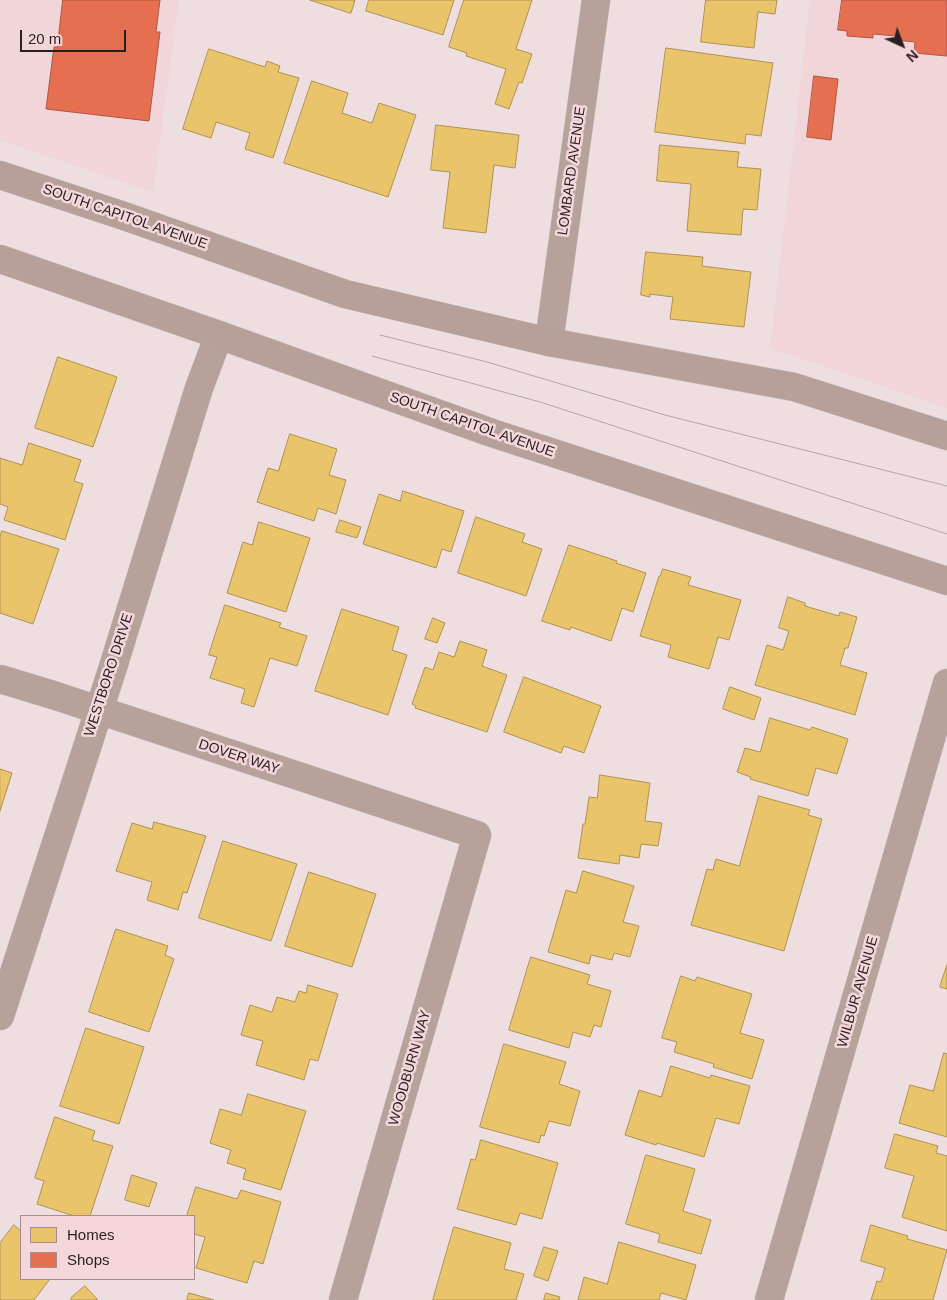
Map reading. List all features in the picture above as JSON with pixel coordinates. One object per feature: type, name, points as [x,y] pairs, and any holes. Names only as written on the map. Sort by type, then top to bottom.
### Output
[{"type":"main road","name":"SOUTH CAPITOL AVENUE","points":[[0,176],[127,217],[345,294],[549,342],[794,387],[947,436]]},
{"type":"main road","name":"SOUTH CAPITOL AVENUE","points":[[0,259],[492,433],[947,581]]},
{"type":"street","name":"LOMBARD AVENUE","points":[[549,342],[596,0]]},
{"type":"street","name":"WESTBORO DRIVE","points":[[0,1016],[199,388],[219,335]]},
{"type":"street","name":"DOVER WAY","points":[[0,679],[477,835]]},
{"type":"street","name":"WILBUR AVENUE","points":[[769,1300],[947,683]]},
{"type":"street","name":"WOODBURN WAY","points":[[342,1300],[477,835]]},
{"type":"shaded area","points":[[0,0],[179,0],[153,192],[0,140]]},
{"type":"shaded area","points":[[810,0],[947,0],[947,408],[770,348]]},
{"type":"building: Homes","points":[[310,0],[355,0],[351,13]]},
{"type":"building: Homes","points":[[369,0],[454,0],[443,35],[366,11]]},
{"type":"building: Homes","points":[[464,0],[532,0],[516,49],[532,54],[522,83],[519,82],[509,109],[495,104],[506,69],[466,56],[467,53],[449,47]]},
{"type":"building: Homes","points":[[706,0],[777,0],[775,14],[758,12],[754,48],[701,42]]},
{"type":"building: Homes","points":[[666,48],[773,63],[761,136],[746,134],[745,144],[655,132]]},
{"type":"building: Homes","points":[[209,49],[265,67],[267,61],[280,66],[278,72],[299,78],[273,158],[245,149],[250,133],[216,122],[211,138],[183,129]]},
{"type":"building: Homes","points":[[312,81],[348,93],[342,113],[372,123],[379,103],[416,115],[388,197],[284,163]]},
{"type":"building: Homes","points":[[436,125],[519,135],[515,168],[494,165],[486,233],[443,228],[450,172],[431,170]]},
{"type":"building: Homes","points":[[660,145],[739,152],[737,167],[761,169],[757,210],[743,209],[741,235],[687,231],[691,184],[657,181]]},
{"type":"building: Homes","points":[[646,252],[703,257],[702,266],[751,272],[744,327],[670,319],[673,297],[650,294],[650,297],[641,295]]},
{"type":"building: Homes","points":[[58,357],[117,377],[93,447],[35,428]]},
{"type":"building: Homes","points":[[290,434],[337,449],[329,475],[346,480],[336,514],[318,508],[314,521],[257,502],[268,468],[278,471]]},
{"type":"building: Homes","points":[[29,443],[81,460],[74,481],[83,484],[65,540],[4,520],[8,507],[0,504],[0,458],[22,465]]},
{"type":"building: Homes","points":[[403,491],[464,511],[451,552],[442,549],[436,568],[363,544],[379,494],[400,501]]},
{"type":"building: Homes","points":[[476,517],[525,534],[522,542],[542,549],[526,596],[458,573]]},
{"type":"building: Homes","points":[[340,520],[361,527],[357,538],[336,532]]},
{"type":"building: Homes","points":[[259,522],[310,538],[286,612],[227,593],[243,542],[252,545]]},
{"type":"building: Homes","points":[[2,531],[59,549],[33,624],[0,613],[0,537]]},
{"type":"building: Homes","points":[[569,545],[646,573],[633,612],[622,608],[611,641],[571,627],[570,630],[542,621]]},
{"type":"building: Homes","points":[[663,569],[691,577],[688,585],[741,600],[729,640],[718,637],[709,669],[668,657],[671,645],[640,636],[659,576]]},
{"type":"building: Homes","points":[[788,597],[805,603],[805,606],[839,616],[840,612],[857,617],[848,648],[845,648],[840,665],[867,673],[855,715],[755,685],[767,645],[783,650],[789,631],[779,628]]},
{"type":"building: Homes","points":[[225,605],[281,623],[279,627],[307,636],[297,666],[270,658],[254,707],[241,703],[245,689],[210,678],[217,657],[209,655]]},
{"type":"building: Homes","points":[[342,609],[399,627],[392,650],[407,655],[388,715],[315,691]]},
{"type":"building: Homes","points":[[433,618],[445,623],[437,643],[425,639]]},
{"type":"building: Homes","points":[[460,641],[487,650],[482,666],[507,675],[487,732],[415,708],[416,706],[412,704],[425,667],[433,670],[439,652],[454,657]]},
{"type":"building: Homes","points":[[524,677],[601,706],[584,753],[564,746],[561,753],[504,732]]},
{"type":"building: Homes","points":[[730,687],[761,698],[754,720],[723,709]]},
{"type":"building: Homes","points":[[770,718],[810,730],[812,727],[848,739],[837,774],[816,768],[808,796],[750,779],[751,777],[737,772],[745,748],[760,752]]},
{"type":"building: Homes","points":[[0,769],[12,773],[0,811]]},
{"type":"building: Homes","points":[[600,775],[650,783],[645,821],[662,823],[658,846],[641,844],[639,858],[620,855],[619,864],[578,858],[589,797],[597,798]]},
{"type":"building: Homes","points":[[759,796],[810,810],[808,815],[822,819],[784,951],[691,925],[707,869],[713,870],[716,859],[739,866]]},
{"type":"building: Homes","points":[[154,822],[206,836],[187,893],[183,892],[178,910],[147,900],[152,882],[116,871],[132,823],[152,829]]},
{"type":"building: Homes","points":[[223,841],[297,864],[271,941],[199,918]]},
{"type":"building: Homes","points":[[583,871],[634,886],[623,922],[639,926],[630,957],[614,953],[612,960],[591,955],[589,964],[548,952],[566,890],[576,893]]},
{"type":"building: Homes","points":[[309,872],[376,894],[352,967],[285,946]]},
{"type":"building: Homes","points":[[116,929],[168,946],[165,955],[174,959],[149,1032],[89,1012]]},
{"type":"building: Homes","points":[[531,957],[590,975],[587,984],[611,991],[601,1027],[594,1025],[590,1037],[573,1032],[569,1048],[509,1030]]},
{"type":"building: Homes","points":[[947,965],[947,989],[940,987]]},
{"type":"building: Homes","points":[[681,976],[695,981],[697,977],[752,994],[740,1033],[764,1040],[752,1079],[713,1067],[714,1064],[674,1052],[677,1042],[662,1038]]},
{"type":"building: Homes","points":[[308,985],[338,994],[318,1061],[310,1059],[304,1080],[256,1065],[263,1041],[241,1035],[250,1005],[272,1012],[277,997],[295,1002],[299,991],[306,993]]},
{"type":"building: Homes","points":[[86,1028],[144,1047],[119,1124],[60,1106]]},
{"type":"building: Homes","points":[[504,1044],[566,1062],[559,1084],[580,1091],[570,1126],[549,1121],[544,1136],[541,1135],[539,1143],[480,1127]]},
{"type":"building: Homes","points":[[944,1053],[947,1054],[947,1137],[899,1123],[910,1085],[933,1091]]},
{"type":"building: Homes","points":[[671,1066],[710,1078],[711,1075],[750,1086],[739,1124],[716,1118],[704,1157],[625,1135],[639,1090],[661,1097]]},
{"type":"building: Homes","points":[[248,1094],[306,1111],[281,1190],[243,1179],[246,1169],[227,1163],[231,1150],[210,1143],[220,1109],[241,1115]]},
{"type":"building: Homes","points":[[55,1117],[95,1131],[92,1140],[113,1146],[90,1215],[71,1215],[37,1204],[44,1181],[35,1178]]},
{"type":"building: Homes","points":[[895,1134],[938,1146],[936,1153],[947,1156],[947,1231],[902,1217],[914,1176],[885,1168]]},
{"type":"building: Homes","points":[[481,1140],[558,1163],[542,1219],[520,1213],[516,1225],[457,1209],[471,1159],[475,1160]]},
{"type":"building: Homes","points":[[646,1155],[695,1169],[683,1211],[711,1220],[701,1254],[658,1242],[660,1234],[626,1224]]},
{"type":"building: Homes","points":[[132,1175],[157,1183],[149,1207],[125,1200]]},
{"type":"building: Homes","points":[[196,1187],[237,1199],[241,1190],[281,1202],[263,1264],[254,1261],[247,1283],[196,1268],[205,1237],[195,1234],[195,1215],[187,1215]]},
{"type":"building: Homes","points":[[14,1225],[20,1230],[20,1280],[49,1280],[34,1300],[0,1300],[0,1243]]},
{"type":"building: Homes","points":[[871,1225],[908,1236],[907,1239],[947,1250],[933,1300],[871,1300],[877,1281],[881,1282],[885,1268],[861,1261]]},
{"type":"building: Homes","points":[[454,1227],[511,1243],[504,1269],[524,1274],[516,1300],[433,1300]]},
{"type":"building: Homes","points":[[619,1242],[696,1265],[686,1300],[661,1293],[659,1300],[578,1300],[584,1277],[607,1284]]},
{"type":"building: Homes","points":[[544,1247],[558,1251],[548,1281],[534,1276]]},
{"type":"building: Homes","points":[[85,1286],[98,1300],[71,1300],[71,1298]]},
{"type":"building: Homes","points":[[189,1293],[214,1300],[187,1300]]},
{"type":"building: Homes","points":[[546,1293],[560,1297],[559,1300],[544,1300]]},
{"type":"building: Shops","points":[[63,0],[160,0],[156,32],[160,32],[149,121],[46,109],[54,47],[57,47]]},
{"type":"building: Shops","points":[[842,0],[947,0],[947,56],[914,53],[915,42],[896,40],[896,36],[873,34],[873,38],[847,36],[847,31],[838,30]]},
{"type":"building: Shops","points":[[814,76],[838,79],[831,140],[807,137]]},
{"type":"tram line","points":[[380,335],[487,362],[665,415],[947,486]]},
{"type":"tram line","points":[[372,356],[540,402],[947,534]]}]
